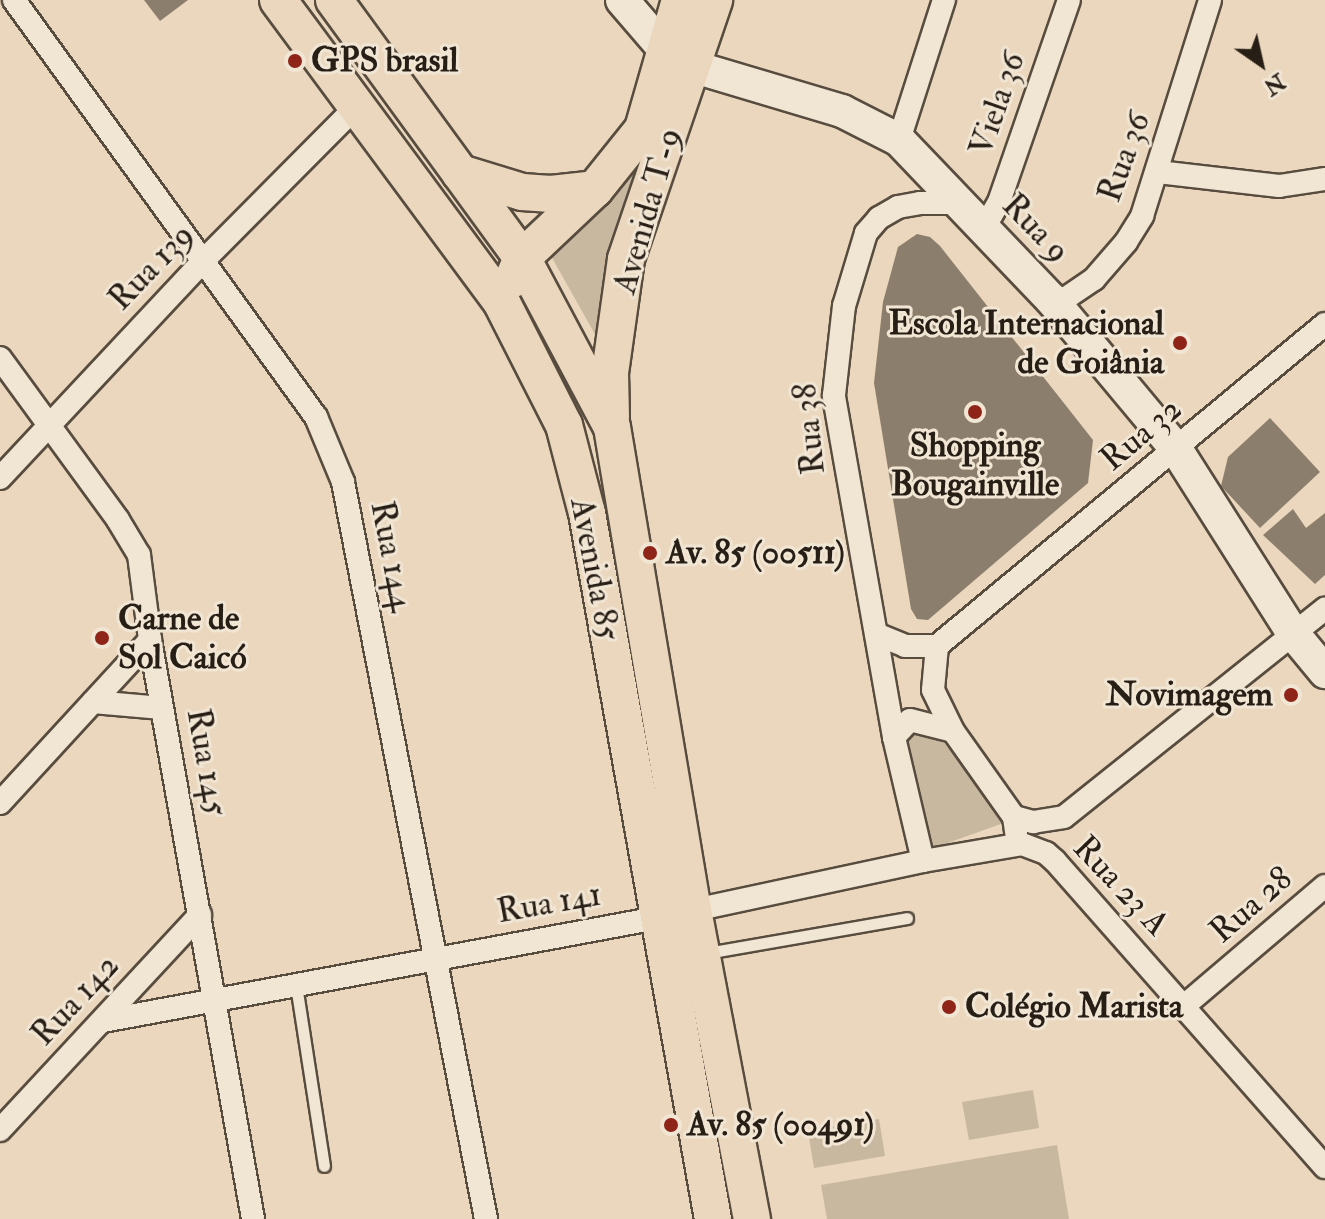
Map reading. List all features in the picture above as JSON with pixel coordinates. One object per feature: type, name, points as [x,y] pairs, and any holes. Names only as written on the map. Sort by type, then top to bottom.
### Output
[{"type":"main road","name":"Avenida 85","points":[[278,0],[502,303],[564,425],[587,513],[713,1219]]},
{"type":"main road","name":"Avenida 85","points":[[334,0],[522,258],[612,427],[693,910],[752,1219]]},
{"type":"main road","name":"Avenida T-9","points":[[612,427],[610,373],[626,259],[678,58],[680,0]]},
{"type":"main road","name":"Avenida T-9","points":[[502,303],[522,258],[595,189],[643,129],[678,58],[714,0]]},
{"type":"main road","points":[[460,173],[522,192],[551,194],[595,189]]},
{"type":"street","name":"Rua 144","points":[[14,0],[316,417],[343,482],[438,958],[486,1219]]},
{"type":"street","points":[[622,0],[678,58]]},
{"type":"street","points":[[899,140],[944,0]]},
{"type":"street","name":"Viela 36","points":[[984,228],[999,202],[1069,0]]},
{"type":"street","name":"Rua 36","points":[[1052,300],[1066,298],[1081,289],[1116,254],[1142,216],[1210,0]]},
{"type":"street","name":"Rua 9","points":[[678,58],[842,111],[899,140],[1052,300],[1176,449],[1292,632],[1325,672]]},
{"type":"street","name":"Rua 139","points":[[0,478],[204,260],[356,107]]},
{"type":"street","points":[[1158,172],[1279,186],[1325,179]]},
{"type":"street","name":"Rua 38","points":[[923,861],[894,737],[834,395],[844,306],[866,233],[879,218],[898,207],[920,203],[959,203]]},
{"type":"street","name":"Rua 32","points":[[937,646],[1325,324]]},
{"type":"street","name":"Rua 145","points":[[0,358],[139,555],[150,640],[253,1219]]},
{"type":"street","points":[[1055,861],[1058,832],[1064,817],[1292,632],[1325,609]]},
{"type":"street","points":[[876,634],[905,646],[937,646],[933,690],[953,731],[1014,817],[1016,833],[1005,845]]},
{"type":"street","points":[[0,803],[150,640]]},
{"type":"street","points":[[93,702],[162,708]]},
{"type":"street","points":[[894,737],[910,720],[953,731]]},
{"type":"street","points":[[1014,817],[1033,822],[1064,817]]},
{"type":"street","name":"Rua 23 A","points":[[1005,845],[1022,844],[1046,853],[1055,861],[1325,1167]]},
{"type":"street","name":"Rua 141","points":[[103,1021],[657,918],[1005,845]]},
{"type":"street","name":"Rua 28","points":[[1184,1006],[1325,886]]},
{"type":"street","name":"Rua 142","points":[[0,1130],[200,915]]},
{"type":"lane","points":[[702,954],[907,918]]},
{"type":"lane","points":[[296,985],[324,1166]]},
{"type":"shaded area","points":[[661,97],[606,354],[546,247]]},
{"type":"shaded area","points":[[913,725],[935,733],[1012,820],[928,850],[903,733]]},
{"type":"shaded area","points":[[1033,1090],[1039,1128],[969,1140],[962,1102]]},
{"type":"shaded area","points":[[879,1119],[885,1156],[814,1168],[808,1131]]},
{"type":"shaded area","points":[[1057,1145],[1069,1219],[827,1219],[821,1185]]},
{"type":"building","points":[[144,0],[188,0],[160,21]]},
{"type":"building","name":"Shopping Bougainville","points":[[917,234],[930,237],[940,246],[1093,440],[1088,483],[928,620],[917,619],[911,609],[874,383],[883,302],[898,247]]},
{"type":"building","points":[[1270,418],[1320,472],[1260,528],[1221,486],[1228,457]]},
{"type":"building","points":[[1293,509],[1306,528],[1325,513],[1325,575],[1315,584],[1263,535]]},
{"type":"place","name":"GPS brasil","points":[[295,61]]},
{"type":"place","name":"Escola Internacional de Goiânia","points":[[1180,343]]},
{"type":"place","name":"Shopping Bougainville","points":[[975,412]]},
{"type":"place","name":"Av. 85 (00511)","points":[[650,553]]},
{"type":"place","name":"Carne de Sol Caicó","points":[[102,638]]},
{"type":"place","name":"Novimagem","points":[[1291,695]]},
{"type":"place","name":"Colégio Marista","points":[[949,1007]]},
{"type":"place","name":"Av. 85 (00491)","points":[[671,1125]]}]
